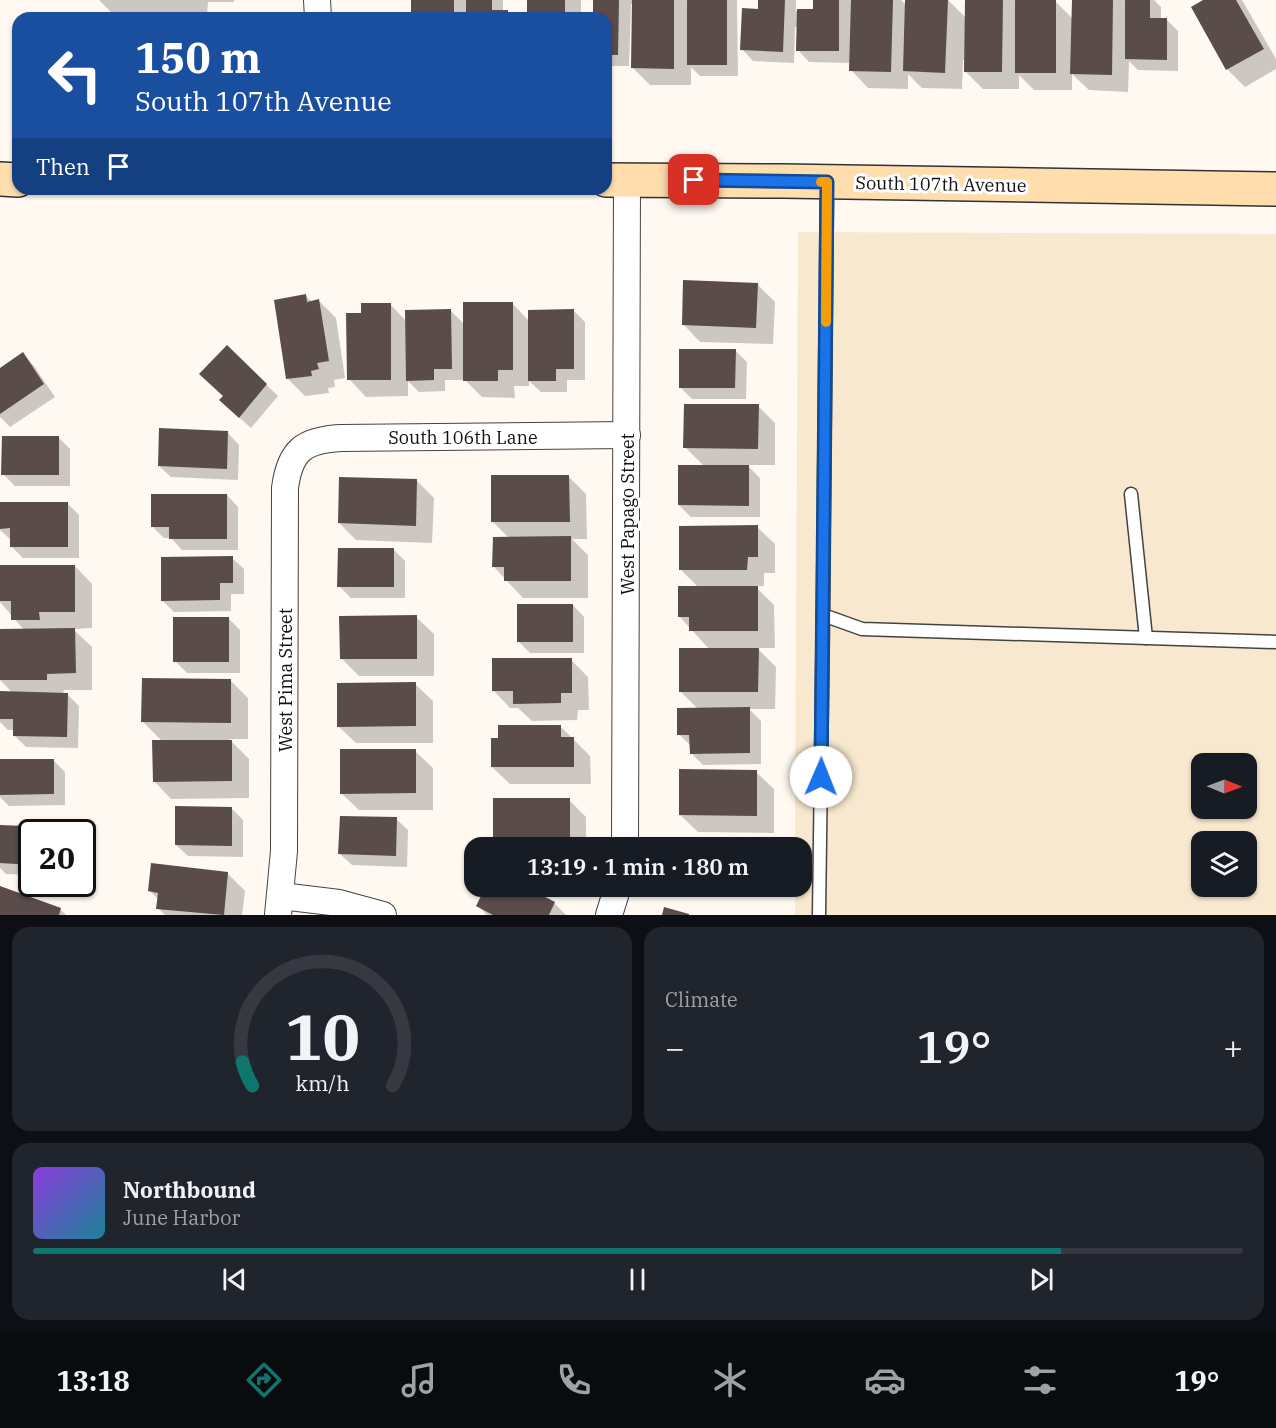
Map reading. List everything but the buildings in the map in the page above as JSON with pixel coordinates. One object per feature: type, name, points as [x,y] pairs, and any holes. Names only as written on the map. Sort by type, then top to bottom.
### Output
[{"type":"main road","name":"South 107th Avenue","points":[[617,180],[1276,189]]},
{"type":"street","name":"West Papago Street","points":[[617,180],[627,435],[625,837]]},
{"type":"street","name":"South 106th Lane","points":[[300,448],[312,442],[341,438],[627,435]]},
{"type":"street","name":"West Pima Street","points":[[279,905],[284,851],[285,488],[292,460],[300,448]]},
{"type":"street","points":[[609,915],[615,897]]},
{"type":"street","points":[[279,905],[339,903],[368,909],[383,915]]},
{"type":"lane","points":[[819,915],[827,182]]},
{"type":"lane","points":[[1131,494],[1146,638]]},
{"type":"lane","points":[[823,615],[862,629],[1276,642]]},
{"type":"shaded area","points":[[798,232],[1276,234],[1276,915],[795,915],[795,897],[812,897],[812,837],[795,837]]},
{"type":"slow traffic","points":[[821,182],[827,182],[826,322]]},
{"type":"route","points":[[694,180],[827,182],[821,777]]}]
